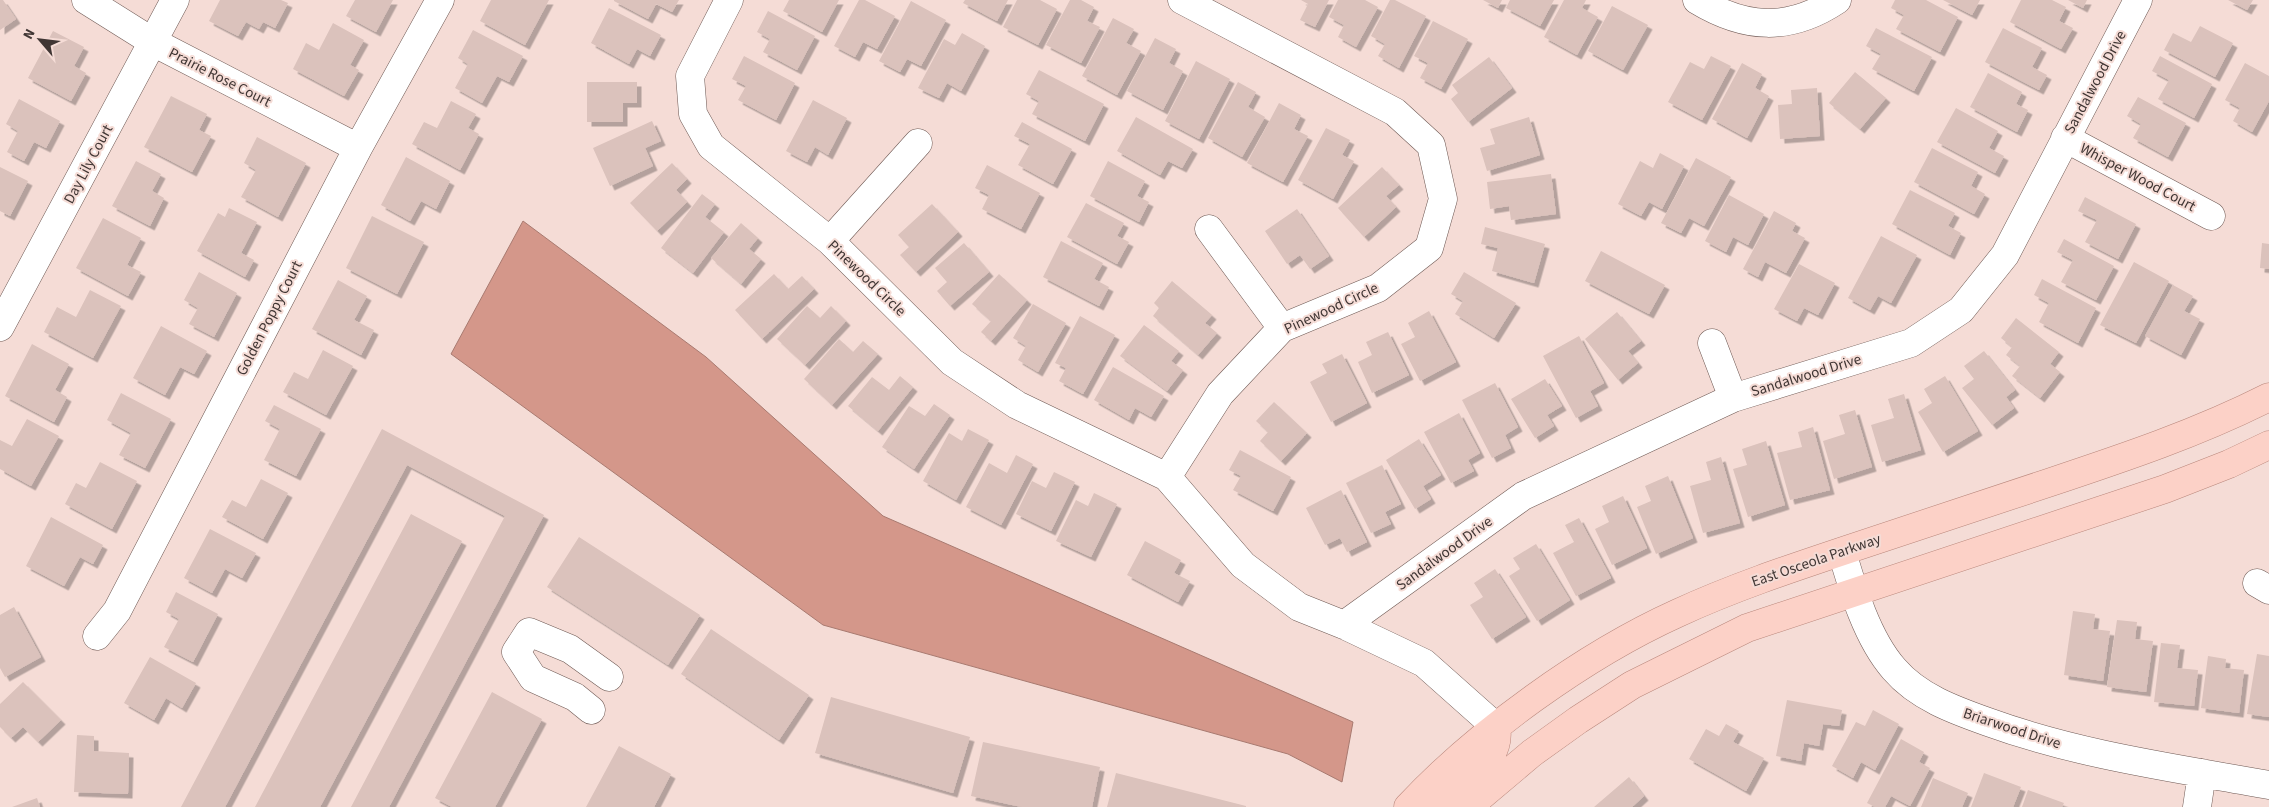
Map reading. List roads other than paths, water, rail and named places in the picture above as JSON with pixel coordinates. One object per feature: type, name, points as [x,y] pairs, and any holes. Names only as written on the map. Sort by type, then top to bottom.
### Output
[{"type":"main road","name":"East Osceola Parkway","points":[[1408,807],[1423,790],[1496,727],[1606,651],[1676,613],[1748,583],[2156,447],[2224,420],[2269,397]]},
{"type":"main road","points":[[1468,807],[1532,753],[1632,685],[1747,628],[2165,489],[2269,446]]},
{"type":"main road","points":[[1441,807],[1485,765],[1496,748],[1499,737],[1496,727]]},
{"type":"street","name":"Prairie Rose Court","points":[[86,0],[153,42],[358,148]]},
{"type":"street","name":"Day Lily Court","points":[[0,327],[175,0]]},
{"type":"street","name":"Golden Poppy Court","points":[[97,636],[117,611],[358,148],[440,0]]},
{"type":"street","name":"Pinewood Circle","points":[[729,0],[690,76],[694,114],[711,146],[830,241],[952,362],[1017,405],[1167,477],[1243,565],[1299,606],[1424,663],[1496,727]]},
{"type":"street","name":"Pinewood Circle","points":[[1167,477],[1220,394],[1282,328],[1378,288],[1429,248],[1443,199],[1431,145],[1395,112],[1182,0]]},
{"type":"street","points":[[1696,0],[1728,15],[1767,24],[1785,23],[1804,18],[1820,11],[1836,0]]},
{"type":"street","name":"Sandalwood Drive","points":[[1344,625],[1523,496],[1733,398],[1911,343],[1961,310],[2005,255],[2138,0]]},
{"type":"street","name":"Whisper Wood Court","points":[[2065,138],[2211,216]]},
{"type":"street","points":[[830,241],[918,143]]},
{"type":"street","points":[[1209,228],[1282,328]]},
{"type":"street","points":[[1712,343],[1733,398]]},
{"type":"street","name":"Briarwood Drive","points":[[1842,552],[1854,592],[1871,631],[1893,668],[1908,683],[1930,698],[2010,730],[2076,749],[2269,785]]},
{"type":"street","points":[[591,710],[575,697],[533,678],[516,652],[529,632],[570,649],[609,677]]},
{"type":"street","points":[[2197,807],[2202,773]]}]
